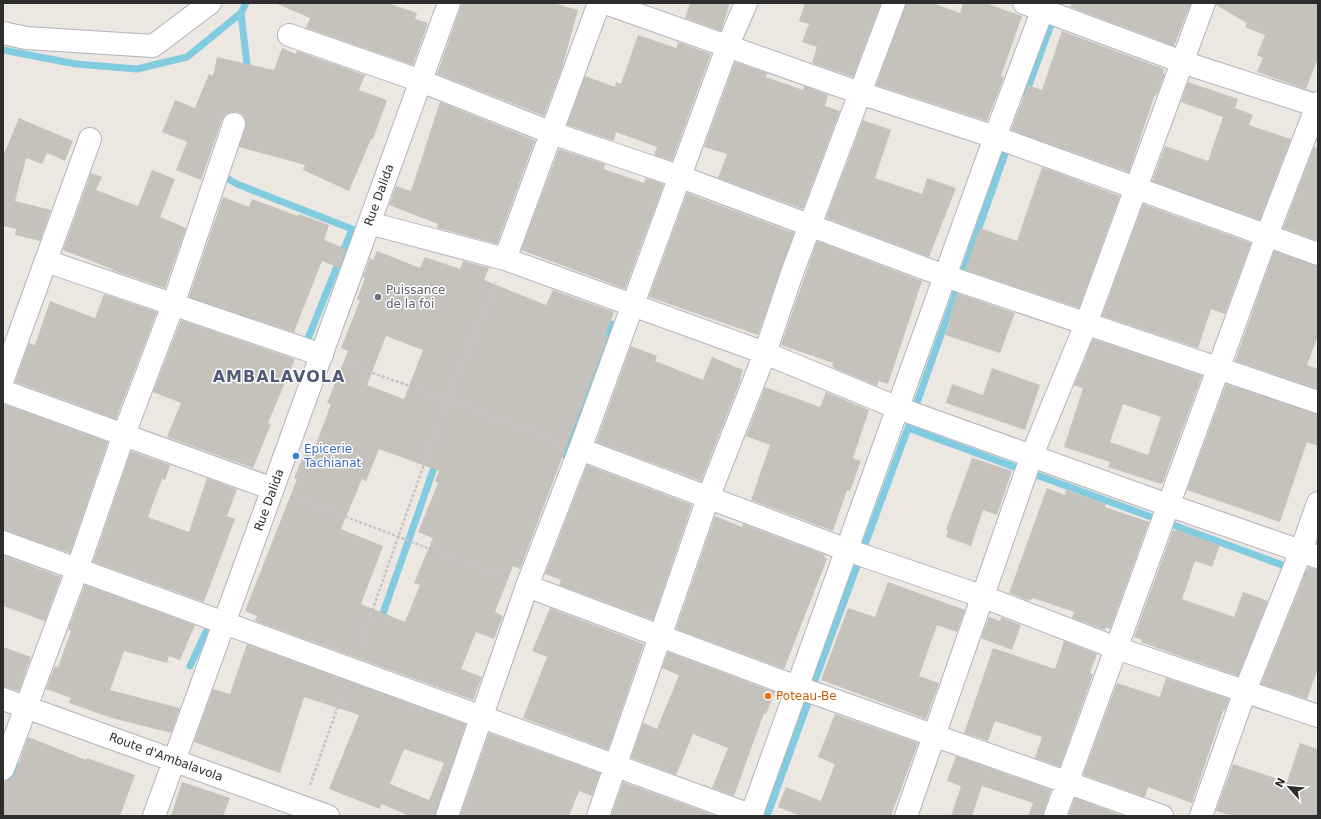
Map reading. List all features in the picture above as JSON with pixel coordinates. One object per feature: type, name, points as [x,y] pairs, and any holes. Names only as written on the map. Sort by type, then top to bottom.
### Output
[{"type":"street","points":[[3,33],[26,38],[153,46],[210,3]]},
{"type":"street","name":"Rue Dalida","points":[[154,816],[449,3]]},
{"type":"street","points":[[505,259],[599,3]]},
{"type":"street","points":[[605,3],[860,93],[994,137],[1318,254]]},
{"type":"street","points":[[447,816],[527,586],[570,446],[632,306],[681,177],[728,46],[746,3]]},
{"type":"street","points":[[598,816],[664,637],[708,498],[765,353],[792,274],[894,3]]},
{"type":"street","points":[[906,816],[933,736],[984,597],[1032,455],[1086,324],[1134,188],[1204,3]]},
{"type":"street","points":[[3,542],[752,816],[994,137],[1037,5],[1182,62],[1318,105],[1267,235],[1055,816]]},
{"type":"street","points":[[289,35],[421,81],[552,133],[681,177],[945,276],[1318,402]]},
{"type":"street","points":[[3,769],[77,570],[124,434],[173,304],[234,124]]},
{"type":"street","points":[[3,379],[90,139]]},
{"type":"street","points":[[370,223],[505,259],[765,353],[898,408],[1168,505],[1310,554]]},
{"type":"street","points":[[46,261],[322,355]]},
{"type":"street","points":[[3,391],[273,489]]},
{"type":"street","points":[[570,446],[846,550],[984,597],[1116,648],[1318,716]]},
{"type":"street","points":[[1201,816],[1245,691],[1310,554],[1318,503]]},
{"type":"street","points":[[527,586],[797,687],[1162,816]]},
{"type":"street","name":"Route d'Ambalavola","points":[[3,699],[175,760],[301,811],[328,816]]},
{"type":"path","points":[[301,811],[447,399],[505,259]]},
{"type":"path","points":[[322,355],[447,399],[570,446]]},
{"type":"path","points":[[273,489],[398,538],[507,578]]},
{"type":"building","points":[[275,3],[388,3],[417,13],[415,19],[428,23],[413,65],[306,28],[310,18]]},
{"type":"building","points":[[462,3],[553,3],[578,10],[562,68],[544,116],[437,74]]},
{"type":"building","points":[[690,3],[730,3],[721,31],[685,18]]},
{"type":"building","points":[[805,3],[881,3],[853,77],[812,63],[817,47],[802,42],[809,24],[799,21]]},
{"type":"building","points":[[906,3],[933,3],[960,13],[963,3],[985,3],[1022,16],[1001,76],[1004,77],[987,121],[876,85]]},
{"type":"building","points":[[1072,3],[1191,3],[1174,46],[1070,7]]},
{"type":"building","points":[[1216,3],[1318,3],[1318,58],[1306,89],[1257,72],[1263,58],[1257,55],[1265,35],[1245,27],[1247,23],[1216,5]]},
{"type":"building","points":[[1062,31],[1164,69],[1163,73],[1165,74],[1157,94],[1154,97],[1129,172],[1011,130],[1028,85],[1042,90]]},
{"type":"building","points":[[638,35],[676,48],[678,42],[711,54],[672,161],[654,155],[657,147],[616,132],[614,141],[567,125],[585,76],[615,87],[616,82],[621,84]]},
{"type":"building","points":[[282,48],[296,54],[297,51],[365,75],[359,90],[387,100],[373,139],[371,139],[349,191],[303,170],[305,165],[239,147],[246,122],[244,116],[238,112],[226,114],[222,120],[201,180],[176,170],[187,142],[162,132],[175,100],[195,108],[209,74],[213,76],[217,57],[274,70]]},
{"type":"building","points":[[735,62],[767,73],[766,77],[803,90],[804,86],[828,95],[825,106],[840,111],[803,209],[718,178],[727,154],[704,147]]},
{"type":"building","points":[[1188,82],[1238,99],[1235,108],[1253,115],[1249,125],[1291,139],[1260,220],[1152,181],[1165,146],[1208,161],[1223,117],[1181,102]]},
{"type":"building","points":[[440,102],[535,140],[497,244],[437,228],[438,224],[389,205],[396,186],[411,191]]},
{"type":"building","points":[[19,118],[73,141],[65,161],[47,153],[42,164],[26,158],[15,201],[51,210],[40,241],[15,235],[16,229],[3,226],[3,156]]},
{"type":"building","points":[[863,120],[891,130],[875,178],[922,194],[927,178],[956,188],[929,257],[826,218]]},
{"type":"building","points":[[1314,147],[1318,148],[1318,241],[1283,228]]},
{"type":"building","points":[[559,149],[605,164],[604,169],[644,183],[646,178],[664,184],[625,289],[521,250]]},
{"type":"building","points":[[1042,167],[1120,196],[1079,308],[965,270],[980,228],[1017,241]]},
{"type":"building","points":[[152,170],[175,179],[160,217],[186,228],[165,288],[112,270],[63,250],[91,173],[102,177],[96,190],[138,206]]},
{"type":"building","points":[[687,193],[794,233],[758,335],[649,297]]},
{"type":"building","points":[[223,197],[249,207],[252,199],[298,216],[299,214],[329,225],[324,240],[346,249],[340,268],[322,261],[294,332],[304,336],[189,297]]},
{"type":"building","points":[[1143,204],[1251,243],[1225,314],[1211,309],[1198,348],[1102,316]]},
{"type":"building","points":[[817,241],[922,281],[888,384],[879,381],[877,386],[834,368],[832,366],[833,363],[781,345]]},
{"type":"building","points":[[377,251],[420,268],[425,257],[460,269],[463,261],[489,268],[484,280],[546,305],[553,290],[614,312],[605,335],[608,336],[520,569],[513,566],[495,612],[503,616],[494,639],[476,632],[461,669],[482,677],[473,700],[255,621],[257,616],[245,611],[297,479],[294,478],[305,452],[312,455],[331,404],[327,403],[348,351],[341,348],[360,300],[357,299],[365,278],[363,277],[370,258],[373,260]],"holes":[[[386,336],[423,350],[404,399],[367,385]],[[379,449],[439,471],[435,481],[438,483],[418,532],[433,538],[414,583],[420,585],[405,622],[361,604],[383,546],[341,529],[362,479],[366,481]]]},
{"type":"building","points":[[1274,251],[1318,266],[1318,336],[1307,365],[1318,369],[1318,389],[1235,361]]},
{"type":"building","points":[[957,293],[1015,313],[1000,353],[945,335],[950,322],[948,322]]},
{"type":"building","points":[[104,294],[157,312],[116,419],[15,382],[29,343],[35,345],[50,301],[95,318]]},
{"type":"building","points":[[181,320],[295,359],[268,423],[271,424],[253,468],[167,437],[181,403],[153,392]]},
{"type":"building","points":[[1093,339],[1202,376],[1161,484],[1108,467],[1110,462],[1064,447],[1083,388],[1074,385]],"holes":[[[1123,404],[1161,417],[1148,455],[1110,442]]]},
{"type":"building","points":[[631,346],[657,356],[655,361],[703,380],[712,357],[743,370],[741,379],[701,481],[596,442]]},
{"type":"building","points":[[992,368],[1040,385],[1025,430],[946,403],[952,384],[983,395]]},
{"type":"building","points":[[1226,384],[1318,414],[1318,446],[1307,442],[1280,522],[1187,490]]},
{"type":"building","points":[[765,387],[820,407],[826,392],[869,410],[853,458],[861,461],[850,491],[847,490],[833,531],[751,500],[770,445],[746,436]]},
{"type":"building","points":[[3,404],[108,442],[70,553],[3,530]]},
{"type":"building","points":[[131,451],[170,465],[165,480],[162,479],[148,517],[189,532],[207,478],[237,489],[227,516],[235,519],[204,602],[93,562]]},
{"type":"building","points":[[972,458],[1012,471],[997,515],[983,510],[971,546],[946,537],[948,531],[946,530]]},
{"type":"building","points":[[587,465],[692,505],[653,620],[559,585],[561,580],[545,574]]},
{"type":"building","points":[[1047,488],[1065,495],[1066,490],[1106,504],[1105,507],[1149,522],[1110,629],[1106,627],[1105,630],[1072,618],[1074,612],[1033,598],[1032,600],[1029,599],[1029,601],[1009,593]]},
{"type":"building","points":[[715,516],[742,527],[743,524],[825,555],[824,557],[827,559],[784,669],[676,629]]},
{"type":"building","points":[[1173,530],[1220,545],[1212,567],[1195,561],[1182,599],[1234,617],[1243,592],[1268,601],[1238,676],[1141,642],[1142,640],[1134,637]]},
{"type":"building","points":[[3,555],[61,577],[45,621],[3,606]]},
{"type":"building","points":[[1308,567],[1318,569],[1318,668],[1307,699],[1261,684]]},
{"type":"building","points":[[888,582],[965,610],[957,632],[937,625],[919,676],[939,683],[926,719],[821,680],[848,608],[875,617]]},
{"type":"building","points":[[85,585],[195,625],[180,660],[169,656],[167,663],[124,651],[110,690],[180,708],[171,733],[112,718],[69,703],[71,698],[46,689],[55,666],[58,667],[71,631],[68,630]]},
{"type":"building","points":[[550,608],[644,644],[608,750],[523,718],[547,657],[532,651]]},
{"type":"building","points":[[989,617],[1000,621],[1001,617],[1021,625],[1012,650],[981,638]]},
{"type":"building","points":[[1064,641],[1097,654],[1090,673],[1093,674],[1060,767],[1035,758],[1042,737],[995,721],[988,741],[964,733],[993,648],[1055,669]]},
{"type":"building","points":[[247,644],[466,724],[435,816],[410,816],[381,804],[380,809],[329,789],[359,715],[304,697],[280,773],[194,742],[213,689],[230,694]],"holes":[[[404,749],[444,763],[429,800],[390,784]]]},
{"type":"building","points":[[3,647],[31,657],[19,691],[3,687]]},
{"type":"building","points":[[668,652],[775,692],[766,714],[764,713],[734,796],[712,788],[728,748],[693,734],[676,775],[631,758],[643,723],[657,729],[679,675],[662,668]]},
{"type":"building","points":[[1166,678],[1229,699],[1225,711],[1223,711],[1192,803],[1148,787],[1145,797],[1083,775],[1117,683],[1160,697]]},
{"type":"building","points":[[835,714],[918,743],[891,816],[801,816],[778,807],[786,787],[821,801],[835,764],[818,757]]},
{"type":"building","points":[[489,733],[600,773],[592,796],[579,791],[569,816],[460,816]]},
{"type":"building","points":[[28,737],[86,760],[87,758],[135,775],[120,816],[3,816],[3,781],[11,779],[15,774]]},
{"type":"building","points":[[1300,743],[1318,749],[1318,816],[1232,816],[1216,811],[1233,764],[1287,782]]},
{"type":"building","points":[[956,756],[1051,790],[1043,816],[1028,816],[1033,803],[982,786],[972,816],[951,816],[961,786],[947,781]]},
{"type":"building","points":[[182,782],[230,798],[223,816],[171,816]]},
{"type":"building","points":[[623,782],[717,816],[611,816]]},
{"type":"building","points":[[1075,798],[1124,816],[1068,816]]},
{"type":"waterway","points":[[3,50],[76,64],[137,69],[187,57],[241,13],[246,3]]},
{"type":"waterway","points":[[1026,93],[1059,3]]},
{"type":"waterway","points":[[241,13],[248,73]]},
{"type":"waterway","points":[[815,680],[908,428],[1006,151]]},
{"type":"waterway","points":[[223,176],[237,184],[352,229],[353,235]]},
{"type":"waterway","points":[[305,346],[352,229]]},
{"type":"waterway","points":[[566,456],[612,324]]},
{"type":"waterway","points":[[908,428],[1318,578]]},
{"type":"waterway","points":[[380,622],[436,462]]},
{"type":"waterway","points":[[190,666],[206,632]]},
{"type":"waterway","points":[[767,816],[809,700]]},
{"type":"waterway","points":[[3,802],[16,765]]},
{"type":"place","name":"Puissance de la foi","points":[[378,297]]},
{"type":"place","name":"Epicerie Tachianat","points":[[296,456]]},
{"type":"place","name":"Poteau-Be","points":[[768,696]]},
{"type":"district","name":"AMBALAVOLA","points":[[279,376]]}]
